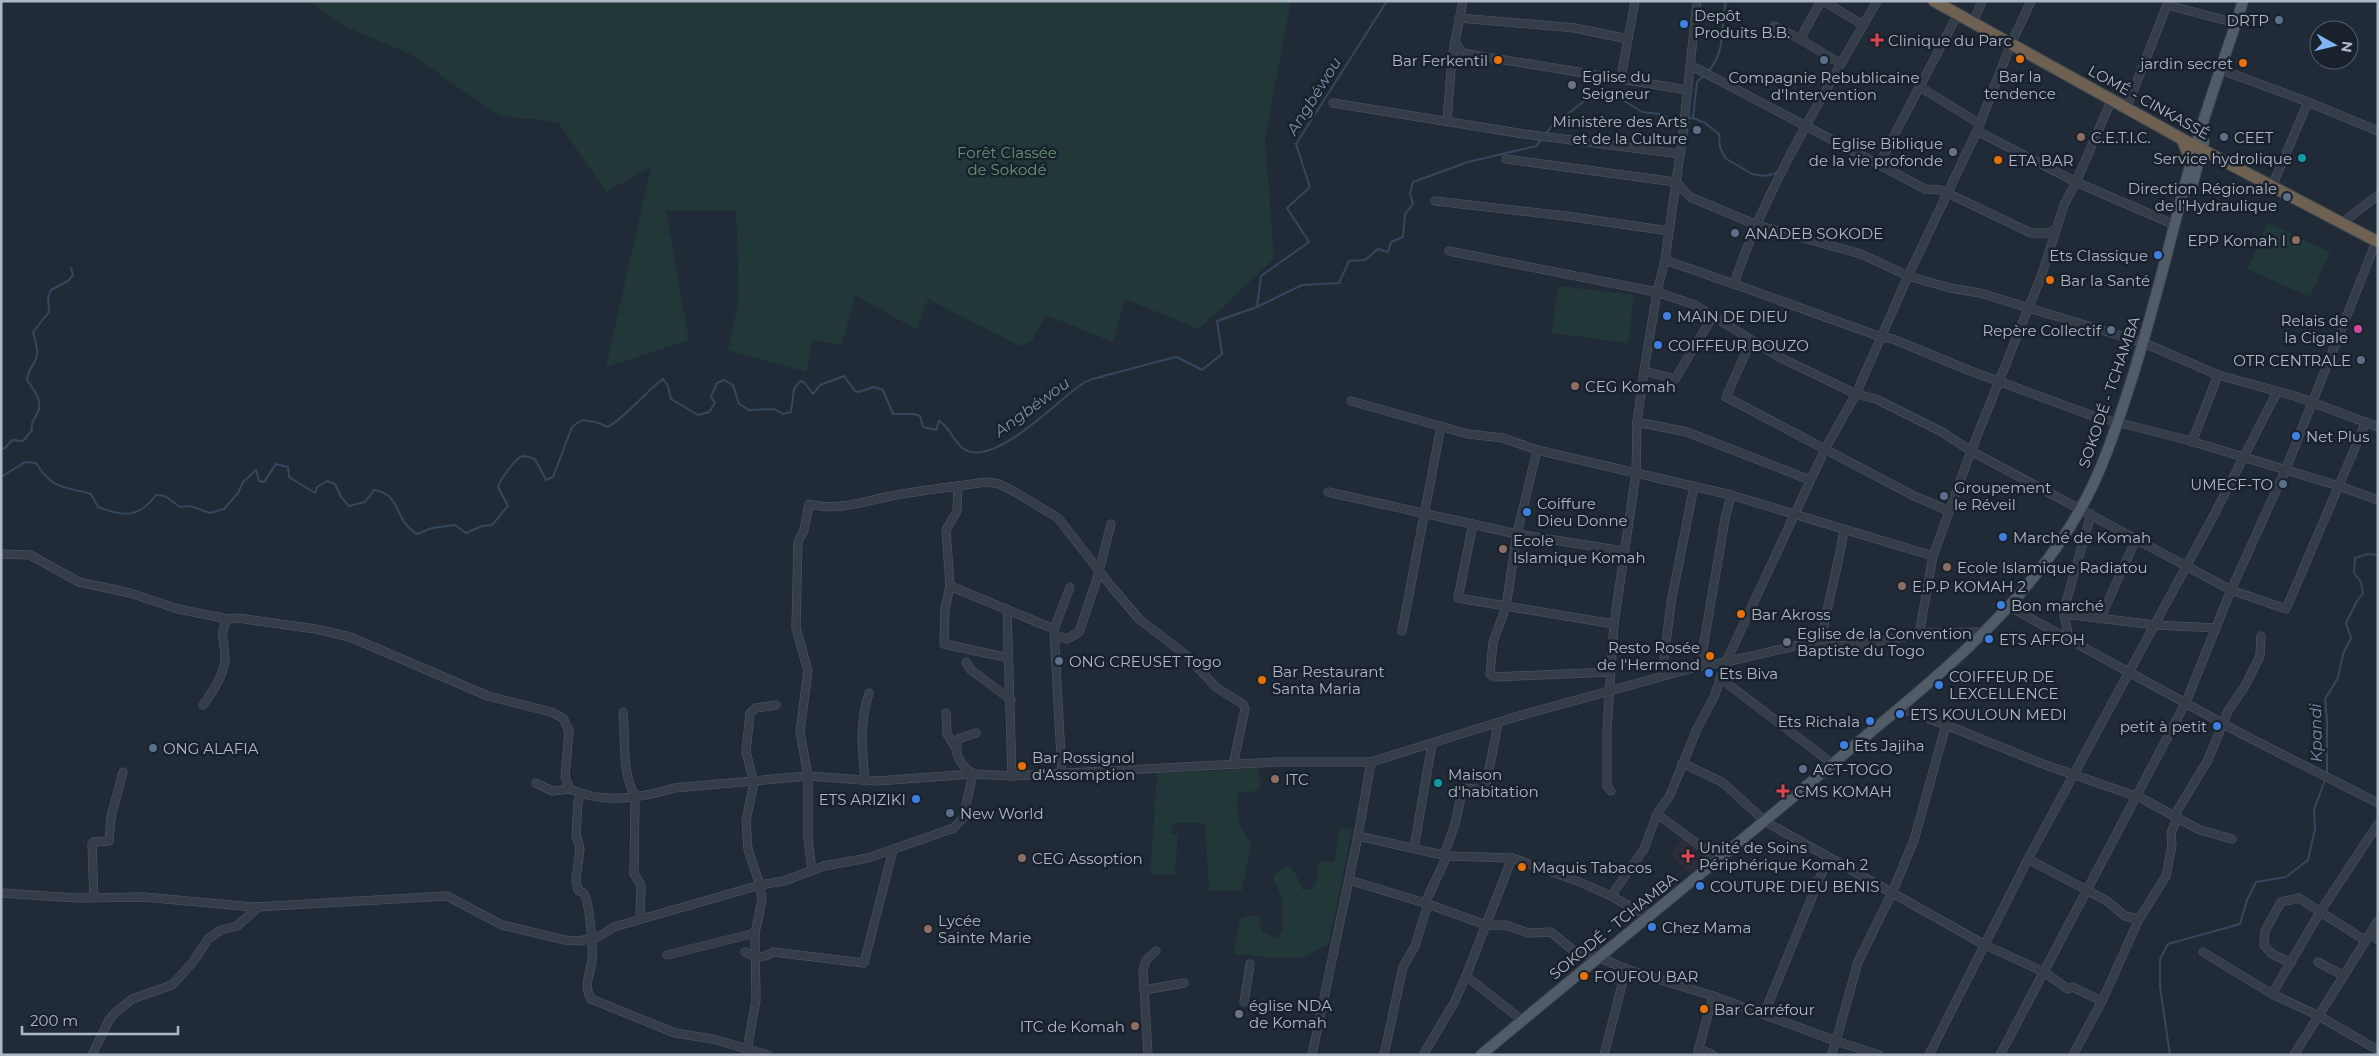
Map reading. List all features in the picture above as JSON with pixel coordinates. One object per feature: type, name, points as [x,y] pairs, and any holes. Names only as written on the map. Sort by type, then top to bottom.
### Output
[{"type":"highway","name":"LOMÉ - CINKASSÉ","points":[[1934,1],[2182,139],[2377,242]]},
{"type":"highway","points":[[2182,139],[2192,161]]},
{"type":"main road","points":[[2224,70],[2244,1]]},
{"type":"main road","points":[[2199,147],[2249,1]]},
{"type":"main road","name":"SOKODÉ - TCHAMBA","points":[[1481,1055],[1647,916],[1766,822],[1900,708],[1985,632],[2010,607],[2044,565],[2081,508],[2118,421],[2144,343],[2192,161],[2199,147]]},
{"type":"main road","name":"SOKODÉ - TCHAMBA","points":[[2162,280],[2170,261],[2199,147]]},
{"type":"street","points":[[1446,121],[1452,57],[1462,1]]},
{"type":"street","points":[[1621,77],[1635,1]]},
{"type":"street","points":[[1611,791],[1607,786],[1609,690],[1614,624],[1623,551],[1636,473],[1637,422],[1657,292],[1665,260],[1698,1]]},
{"type":"street","points":[[1800,39],[1822,1],[1863,26]]},
{"type":"street","points":[[1734,284],[1757,225],[1806,126],[1877,1]]},
{"type":"street","points":[[1973,23],[1982,1]]},
{"type":"street","points":[[1612,896],[1644,849],[1657,814],[1670,796],[1696,729],[1714,697],[1726,662],[1794,514],[1825,449],[1856,394],[1908,276],[1979,127],[2031,1]]},
{"type":"street","points":[[2127,107],[2167,5],[2236,24]]},
{"type":"street","points":[[1880,164],[1958,14]]},
{"type":"street","points":[[1459,18],[1575,28],[1628,39]]},
{"type":"street","points":[[1774,26],[1800,39],[1841,64]]},
{"type":"street","points":[[1455,41],[1462,53]]},
{"type":"street","points":[[1452,57],[1462,53],[1621,77],[1688,90]]},
{"type":"street","points":[[1690,65],[1925,189],[1940,190],[2031,233],[2049,233],[2054,230]]},
{"type":"street","points":[[2224,70],[2378,131]]},
{"type":"street","points":[[1920,87],[1979,127],[2076,182],[2175,225]]},
{"type":"street","points":[[1919,635],[1933,556],[1949,511],[2050,250],[2054,230],[2112,99]]},
{"type":"street","points":[[2272,186],[2308,102]]},
{"type":"street","points":[[1333,103],[1524,134],[1680,154]]},
{"type":"street","points":[[1506,159],[1676,182],[1690,198],[1757,225],[1860,254],[1908,276],[1950,288],[1980,293],[2144,343],[2218,375],[2312,402],[2378,427]]},
{"type":"street","points":[[2342,223],[2378,195]]},
{"type":"street","points":[[1435,201],[1566,216],[1669,231]]},
{"type":"street","points":[[2000,1055],[2186,702],[2231,590],[2285,471],[2377,242]]},
{"type":"street","points":[[1449,252],[1657,292],[1695,305],[1751,341],[1813,375],[1856,394],[1876,399],[1942,432],[1971,451],[2081,508],[2231,590],[2286,609],[2366,422]]},
{"type":"street","points":[[1665,260],[1881,337],[1893,339],[2093,416],[2118,421],[2192,442],[2339,486],[2378,500]]},
{"type":"street","points":[[1644,371],[1675,380],[1713,316]]},
{"type":"street","points":[[1751,341],[1726,397],[1914,496],[1949,511]]},
{"type":"street","points":[[2192,442],[2218,375]]},
{"type":"street","points":[[1929,1055],[1953,1004],[2028,859],[2156,625],[2277,392]]},
{"type":"street","points":[[1351,401],[1468,434],[1503,438],[1537,450],[1732,495],[1933,556]]},
{"type":"street","points":[[1637,422],[1687,432],[1810,480]]},
{"type":"street","points":[[1402,631],[1441,426]]},
{"type":"street","points":[[1537,450],[1517,534],[1506,607],[1494,642],[1490,674],[1494,676],[1610,672]]},
{"type":"street","points":[[812,870],[808,839],[808,776],[800,732],[808,671],[796,628],[798,542],[804,530],[809,504],[821,506],[867,502],[893,495],[987,482],[999,484],[1040,506],[1064,524],[1139,618],[1182,652],[1217,688],[1243,704],[1245,709],[1233,765]]},
{"type":"street","points":[[958,486],[956,511],[946,530],[950,586],[946,609],[944,644],[1009,658]]},
{"type":"street","points":[[1664,658],[1670,603],[1694,486]]},
{"type":"street","points":[[1328,492],[1517,534],[1623,551]]},
{"type":"street","points":[[1700,666],[1720,546],[1732,495]]},
{"type":"street","points":[[2070,639],[2064,614],[2091,514]]},
{"type":"street","points":[[950,586],[963,593],[1007,609],[1067,639],[1079,632],[1099,570],[1111,524]]},
{"type":"street","points":[[1473,524],[1458,598],[1614,624]]},
{"type":"street","points":[[1821,646],[1824,616],[1834,572],[1839,560],[1844,530]]},
{"type":"street","points":[[2100,618],[2136,539]]},
{"type":"street","points":[[1,554],[30,555],[79,582],[130,593],[178,609],[228,619],[237,618],[316,629],[350,637],[488,696],[557,715],[567,724],[569,731],[566,778],[570,789]]},
{"type":"street","points":[[1062,774],[1054,632],[1070,587]]},
{"type":"street","points":[[2010,607],[2131,671],[2223,723],[2378,803]]},
{"type":"street","points":[[1007,609],[1012,776]]},
{"type":"street","points":[[2064,614],[2156,625],[2216,628]]},
{"type":"street","points":[[203,705],[221,674],[225,658],[222,629],[228,619]]},
{"type":"street","points":[[536,783],[552,791],[570,789],[581,794],[617,797],[635,796],[674,788],[808,776],[865,781],[912,780],[929,776],[973,774],[1012,776],[1233,765],[1371,762],[1609,690],[1700,666],[1799,646],[1851,646],[1919,635],[1985,632]]},
{"type":"street","points":[[2073,1055],[2102,1001],[2139,919],[2166,876],[2172,845],[2171,833],[2175,817],[2208,760],[2228,711],[2245,686],[2260,656],[2261,636]]},
{"type":"street","points":[[966,662],[971,670],[1011,700]]},
{"type":"street","points":[[1720,678],[1833,764]]},
{"type":"street","points":[[865,781],[860,731],[862,714],[869,693]]},
{"type":"street","points":[[747,1051],[756,1000],[755,933],[762,900],[760,885],[748,850],[746,822],[754,782],[746,752],[750,713],[756,708],[776,705]]},
{"type":"street","points":[[1900,708],[2136,797],[2210,834],[2232,838]]},
{"type":"street","points":[[623,712],[625,755],[629,785],[635,796],[634,874],[641,885],[640,919]]},
{"type":"street","points":[[946,713],[947,734],[957,750],[962,766],[973,774]]},
{"type":"street","points":[[1384,1055],[1403,967],[1415,946],[1426,903],[1446,855],[1463,788],[1484,790],[1498,724]]},
{"type":"street","points":[[1831,1055],[1858,962],[1892,893],[1914,840],[1946,725]]},
{"type":"street","points":[[957,750],[958,739],[976,733]]},
{"type":"street","points":[[1414,848],[1432,744]]},
{"type":"street","points":[[1314,1053],[1371,762]]},
{"type":"street","points":[[1682,763],[1722,782],[1766,822],[1828,858],[1985,945],[2044,972],[2068,989],[2072,987],[2102,1001]]},
{"type":"street","points":[[94,898],[92,844],[93,842],[108,841],[111,816],[123,772]]},
{"type":"street","points":[[1,893],[94,898],[191,900],[231,907],[447,896],[502,925],[564,940],[579,941],[592,938],[614,927],[640,919],[760,885],[784,881],[812,870],[868,858],[954,828],[961,822],[966,809],[973,774]]},
{"type":"street","points":[[808,808],[814,782],[825,777]]},
{"type":"street","points":[[581,794],[576,835],[580,849],[576,880],[578,890],[584,894],[586,901],[592,938],[592,961],[587,992],[591,999],[675,1033],[713,1039],[747,1051],[768,1055]]},
{"type":"street","points":[[1657,814],[1703,848],[1715,862]]},
{"type":"street","points":[[2272,994],[2320,912],[2378,824]]},
{"type":"street","points":[[1358,836],[1446,855],[1512,858],[1575,880],[1612,896],[1647,916]]},
{"type":"street","points":[[745,952],[755,958],[765,957],[772,952],[864,963],[893,850]]},
{"type":"street","points":[[1423,1055],[1454,1003],[1512,858]]},
{"type":"street","points":[[1764,1014],[1828,858]]},
{"type":"street","points":[[2028,859],[2107,901],[2125,916],[2139,919]]},
{"type":"street","points":[[1349,880],[1426,903],[1486,925],[1506,925],[1528,933],[1551,932],[1575,952],[1598,957],[1626,969],[1713,996],[1879,1055]]},
{"type":"street","points":[[2291,962],[2272,954],[2264,945],[2265,932],[2275,910],[2281,902],[2299,898],[2320,912],[2368,938],[2378,940]]},
{"type":"street","points":[[92,1055],[108,1020],[115,1013],[132,999],[172,985],[189,967],[208,939],[221,930],[237,926],[259,907]]},
{"type":"street","points":[[2294,1055],[2378,921]]},
{"type":"street","points":[[667,955],[755,933]]},
{"type":"street","points":[[1148,1055],[1144,990],[1146,960],[1156,951]]},
{"type":"street","points":[[2203,952],[2272,994],[2319,1016],[2378,1050],[2375,1055]]},
{"type":"street","points":[[2318,962],[2344,976]]},
{"type":"street","points":[[1244,1002],[1250,964]]},
{"type":"street","points":[[1604,1055],[1626,969]]},
{"type":"street","points":[[1466,976],[1518,1017]]},
{"type":"street","points":[[1144,990],[1184,983]]},
{"type":"street","points":[[1713,996],[1698,1052],[1714,1055]]},
{"type":"shaded area","name":"Unité de Soins Périphérique Komah 2","points":[[1684,837],[1707,857],[1690,874],[1670,854]]},
{"type":"green space","name":"Forêt Classée de Sokodé","points":[[309,1],[1291,1],[1265,138],[1274,259],[1199,329],[1125,299],[1113,342],[1046,315],[1032,341],[1020,346],[928,299],[917,330],[855,295],[842,345],[813,340],[806,372],[728,350],[739,299],[736,210],[666,211],[689,340],[606,367],[651,167],[606,192],[558,122],[500,116],[410,54],[343,26]]},
{"type":"green space","points":[[2268,223],[2330,252],[2310,297],[2247,269]]},
{"type":"green space","points":[[1558,286],[1634,295],[1628,343],[1552,333]]},
{"type":"green space","points":[[1259,767],[1260,790],[1237,794],[1239,820],[1243,832],[1251,843],[1242,891],[1209,890],[1205,823],[1173,823],[1171,834],[1178,834],[1175,874],[1150,874],[1157,773],[1239,770]]},
{"type":"green space","points":[[1340,827],[1352,829],[1329,944],[1304,957],[1279,958],[1234,954],[1240,919],[1250,915],[1259,917],[1262,932],[1277,938],[1283,929],[1283,901],[1273,877],[1283,867],[1291,866],[1304,890],[1311,889],[1317,881],[1318,862],[1334,862]]},
{"type":"waterway","name":"Angbéwou","points":[[1,477],[25,462],[36,463],[53,483],[91,494],[98,507],[116,513],[137,512],[150,503],[156,495],[165,496],[180,507],[190,506],[210,513],[224,509],[238,493],[243,482],[256,470],[259,481],[264,482],[276,464],[288,467],[289,477],[315,493],[317,487],[327,481],[335,484],[341,497],[349,506],[365,502],[374,490],[383,492],[394,502],[404,522],[417,534],[432,528],[455,525],[466,533],[482,526],[492,525],[508,506],[498,487],[516,460],[523,456],[535,459],[546,480],[553,477],[572,427],[582,420],[596,422],[608,427],[623,416],[663,379],[668,386],[671,399],[698,415],[709,412],[715,403],[711,397],[717,383],[724,380],[733,385],[739,404],[749,410],[774,409],[783,414],[791,412],[794,389],[800,381],[804,382],[813,394],[820,385],[844,376],[855,391],[859,392],[874,387],[883,390],[893,414],[914,414],[920,416],[923,427],[936,430],[939,421],[947,428],[961,447],[971,452],[984,452],[998,447],[1029,427],[1087,381],[1177,357],[1202,370],[1222,354],[1217,321],[1257,307],[1261,276],[1309,242],[1287,208],[1310,187],[1296,144],[1387,1]]},
{"type":"waterway","points":[[1708,72],[1718,55],[1726,1]]},
{"type":"waterway","points":[[1686,119],[1693,118],[1697,82],[1704,75]]},
{"type":"waterway","points":[[1545,135],[1551,127],[1597,91],[1610,92],[1642,112],[1660,114],[1677,122],[1681,121]]},
{"type":"waterway","points":[[1693,118],[1705,123],[1719,134],[1720,147],[1725,158],[1752,174],[1766,176],[1779,172]]},
{"type":"waterway","points":[[1257,307],[1302,285],[1339,283],[1349,261],[1365,260],[1378,249],[1388,252],[1391,242],[1403,237],[1405,214],[1413,204],[1410,193],[1413,182],[1468,162],[1536,146],[1542,139]]},
{"type":"waterway","points":[[1,449],[5,448],[12,440],[23,441],[32,430],[32,423],[39,408],[37,395],[27,380],[37,354],[33,332],[49,312],[48,297],[51,290],[68,281],[73,275],[71,268]]},
{"type":"waterway","name":"Kpandi","points":[[2327,775],[2325,699],[2338,678],[2343,654],[2351,638],[2346,623],[2363,593],[2361,582],[2354,573],[2355,558],[2368,554],[2378,555]]},
{"type":"waterway","name":"Kpandi","points":[[2170,1055],[2160,987],[2160,959],[2168,944],[2240,924],[2247,900],[2256,882],[2286,877],[2308,860],[2315,829],[2314,810],[2325,780]]},
{"type":"place","name":"DRTP","points":[[2279,20]]},
{"type":"place","name":"Depôt Produits B.B.","points":[[1684,24]]},
{"type":"place","name":"Clinique du Parc","points":[[1877,40]]},
{"type":"place","name":"Bar la tendence","points":[[2020,59]]},
{"type":"place","name":"Bar Ferkentil","points":[[1498,60]]},
{"type":"place","name":"Compagnie Rebublicaine d'Intervention","points":[[1824,60]]},
{"type":"place","name":"jardin secret","points":[[2243,63]]},
{"type":"place","name":"Eglise du Seigneur","points":[[1572,85]]},
{"type":"place","name":"Ministère des Arts et de la Culture","points":[[1697,130]]},
{"type":"place","name":"C.E.T.I.C.","points":[[2081,137]]},
{"type":"place","name":"CEET","points":[[2224,137]]},
{"type":"place","name":"Eglise Biblique de la vie profonde","points":[[1953,152]]},
{"type":"place","name":"Service hydrolique","points":[[2302,158]]},
{"type":"place","name":"ETA BAR","points":[[1998,160]]},
{"type":"place","name":"Direction Régionale de l'Hydraulique","points":[[2287,197]]},
{"type":"place","name":"ANADEB SOKODE","points":[[1735,233]]},
{"type":"place","name":"EPP Komah I","points":[[2296,240]]},
{"type":"place","name":"Ets Classique","points":[[2158,255]]},
{"type":"place","name":"Bar la Santé","points":[[2050,280]]},
{"type":"place","name":"MAIN DE DIEU","points":[[1667,316]]},
{"type":"place","name":"Relais de la Cigale","points":[[2358,329]]},
{"type":"place","name":"Repère Collectif","points":[[2111,330]]},
{"type":"place","name":"COIFFEUR BOUZO","points":[[1658,345]]},
{"type":"place","name":"OTR CENTRALE","points":[[2361,360]]},
{"type":"place","name":"CEG Komah","points":[[1575,386]]},
{"type":"place","name":"Net Plus","points":[[2296,436]]},
{"type":"place","name":"UMECF-TO","points":[[2283,484]]},
{"type":"place","name":"Groupement le Réveil","points":[[1944,496]]},
{"type":"place","name":"Coiffure Dieu Donne","points":[[1527,512]]},
{"type":"place","name":"Marché de Komah","points":[[2003,537]]},
{"type":"place","name":"Ecole Islamique Komah","points":[[1503,549]]},
{"type":"place","name":"Ecole Islamique Radiatou","points":[[1947,567]]},
{"type":"place","name":"E.P.P KOMAH 2","points":[[1902,586]]},
{"type":"place","name":"Bon marché","points":[[2001,605]]},
{"type":"place","name":"Bar Akross","points":[[1741,614]]},
{"type":"place","name":"ETS AFFOH","points":[[1989,639]]},
{"type":"place","name":"Eglise de la Convention Baptiste du Togo","points":[[1787,642]]},
{"type":"place","name":"Resto Rosée de l'Hermond","points":[[1710,656]]},
{"type":"place","name":"ONG CREUSET Togo","points":[[1059,661]]},
{"type":"place","name":"Ets Biva","points":[[1709,673]]},
{"type":"place","name":"Bar Restaurant Santa Maria","points":[[1262,680]]},
{"type":"place","name":"COIFFEUR DE LEXCELLENCE","points":[[1939,685]]},
{"type":"place","name":"ETS KOULOUN MEDI","points":[[1900,714]]},
{"type":"place","name":"Ets Richala","points":[[1870,721]]},
{"type":"place","name":"petit à petit","points":[[2217,726]]},
{"type":"place","name":"Ets Jajiha","points":[[1844,745]]},
{"type":"place","name":"ONG ALAFIA","points":[[153,748]]},
{"type":"place","name":"Bar Rossignol d'Assomption","points":[[1022,766]]},
{"type":"place","name":"ACT-TOGO","points":[[1803,769]]},
{"type":"place","name":"ITC","points":[[1275,779]]},
{"type":"place","name":"Maison d'habitation","points":[[1438,783]]},
{"type":"place","name":"CMS KOMAH","points":[[1783,791]]},
{"type":"place","name":"ETS ARIZIKI","points":[[916,799]]},
{"type":"place","name":"New World","points":[[950,813]]},
{"type":"place","name":"Unité de Soins Périphérique Komah 2","points":[[1688,856]]},
{"type":"place","name":"CEG Assoption","points":[[1022,858]]},
{"type":"place","name":"Maquis Tabacos","points":[[1522,867]]},
{"type":"place","name":"COUTURE DIEU BENIS","points":[[1700,886]]},
{"type":"place","name":"Chez Mama","points":[[1652,927]]},
{"type":"place","name":"Lycée Sainte Marie","points":[[928,929]]},
{"type":"place","name":"FOUFOU BAR","points":[[1584,976]]},
{"type":"place","name":"Bar Carréfour","points":[[1704,1009]]},
{"type":"place","name":"église NDA de Komah","points":[[1239,1014]]},
{"type":"place","name":"ITC de Komah","points":[[1135,1026]]}]
